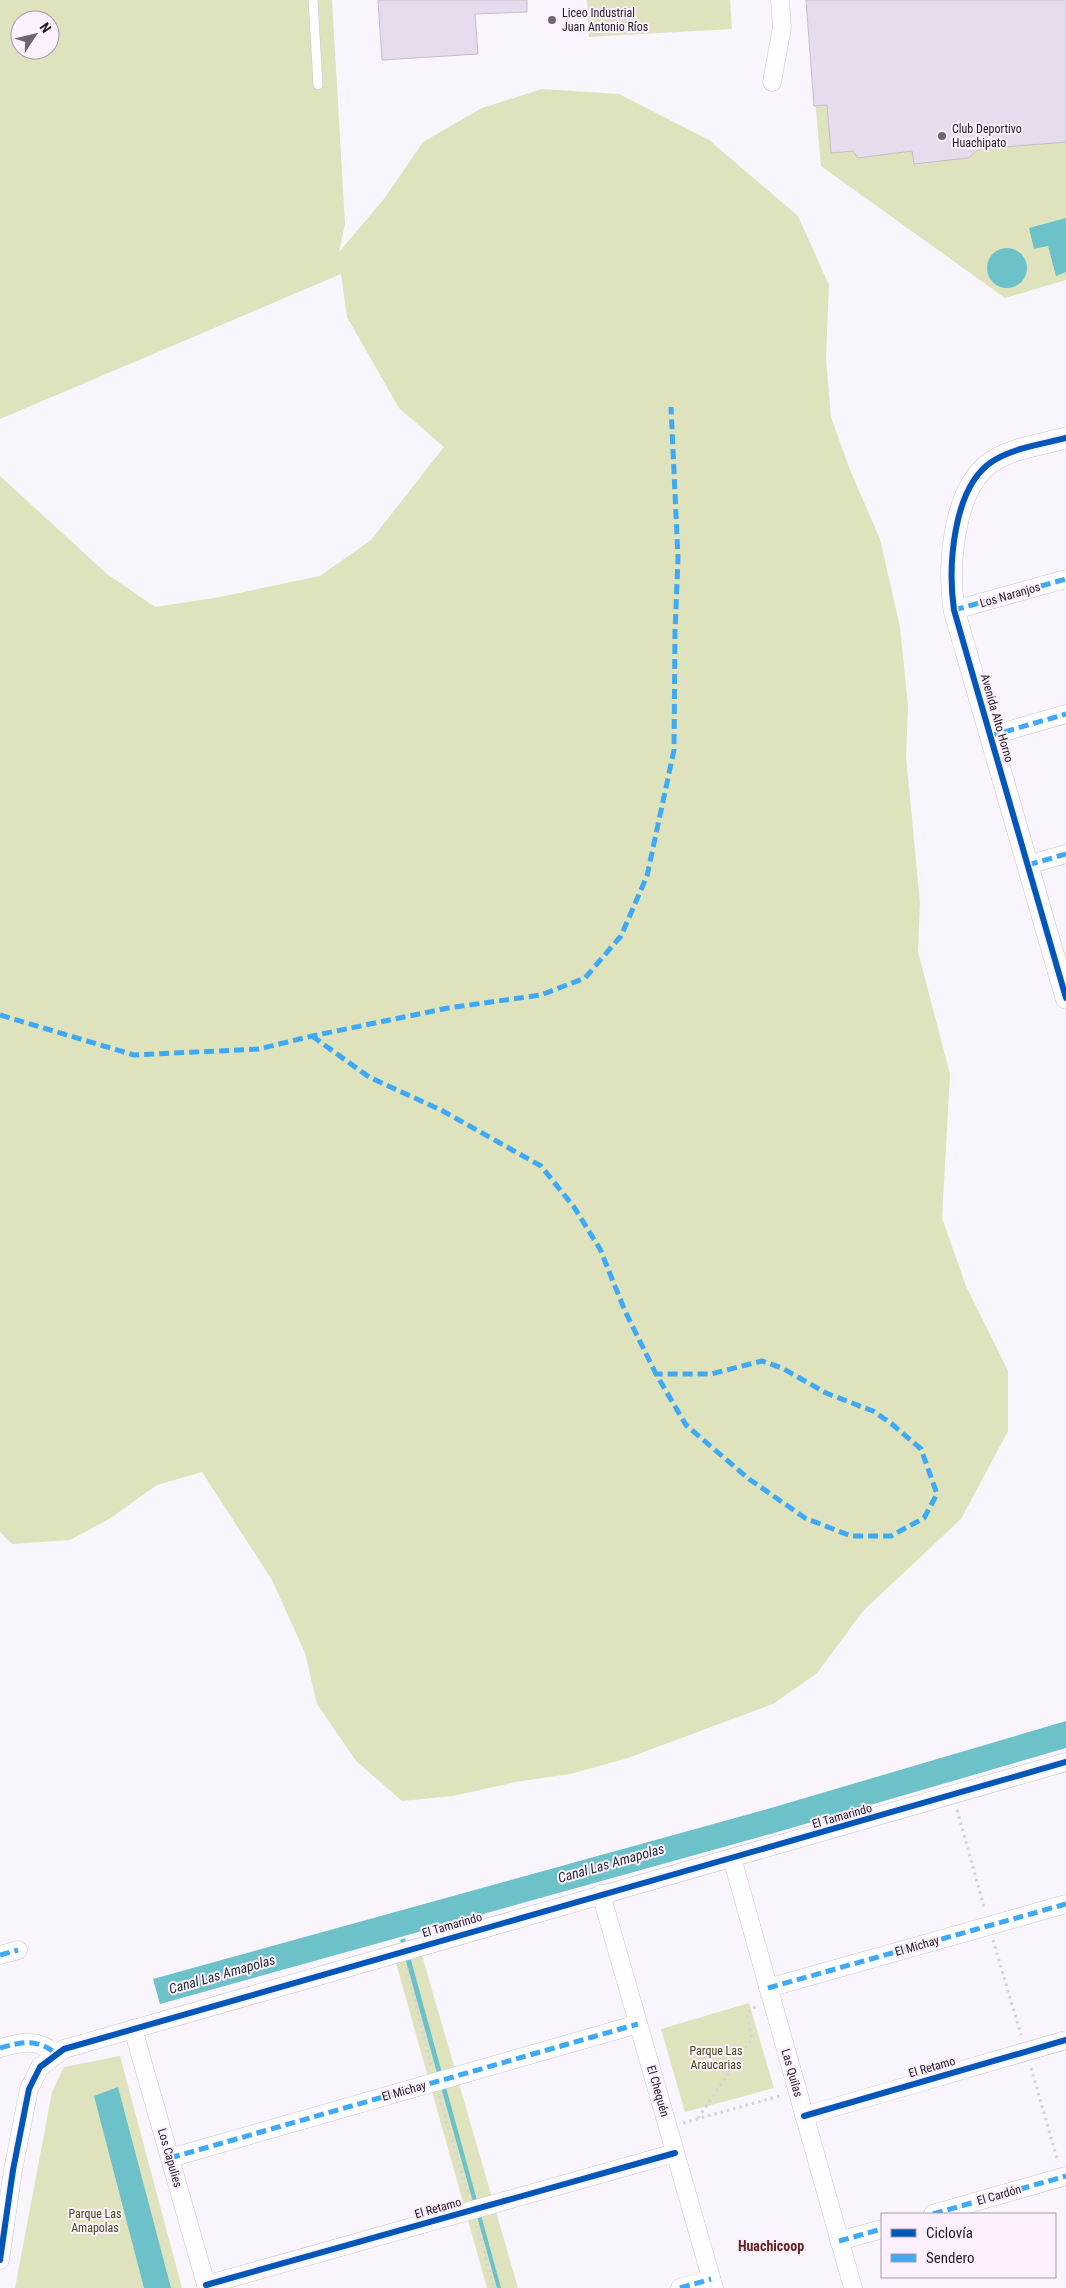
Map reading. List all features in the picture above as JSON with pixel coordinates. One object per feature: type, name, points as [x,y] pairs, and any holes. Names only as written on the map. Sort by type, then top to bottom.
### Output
[{"type":"street","points":[[772,82],[782,27],[780,0]]},
{"type":"street","name":"Avenida Alto Horno","points":[[1066,438],[1003,456],[988,464],[977,476],[960,515],[951,554],[954,610],[1066,994]]},
{"type":"street","name":"Los Naranjos","points":[[954,610],[1066,579]]},
{"type":"street","points":[[990,736],[1066,714]]},
{"type":"street","points":[[1028,865],[1066,854]]},
{"type":"street","name":"El Tamarindo","points":[[0,2260],[4,2196],[29,2089],[40,2067],[56,2054],[74,2046],[1066,1762]]},
{"type":"street","name":"Las Quilas","points":[[732,1858],[853,2288]]},
{"type":"street","name":"El Chequén","points":[[601,1894],[713,2284]]},
{"type":"street","name":"El Michay","points":[[770,1995],[989,1926],[1066,1904]]},
{"type":"street","points":[[0,1955],[18,1950]]},
{"type":"street","name":"El Michay","points":[[170,2158],[638,2024]]},
{"type":"street","name":"Los Capulies","points":[[133,2029],[206,2287]]},
{"type":"street","name":"El Retamo","points":[[804,2116],[1066,2040]]},
{"type":"street","points":[[0,2048],[32,2042],[45,2046],[56,2054]]},
{"type":"street","name":"El Retamo","points":[[206,2287],[675,2153]]},
{"type":"street","name":"El Cardón","points":[[937,2213],[1064,2177]]},
{"type":"street","points":[[840,2241],[881,2228]]},
{"type":"street","points":[[680,2288],[713,2284]]},
{"type":"lane","points":[[314,0],[318,85]]},
{"type":"path","points":[[953,1795],[989,1926],[1064,2177]]},
{"type":"path","points":[[403,1951],[435,2082],[494,2288]]},
{"type":"path","points":[[698,2118],[752,2039],[747,2012],[770,1995]]},
{"type":"path","points":[[668,2128],[798,2091]]},
{"type":"green space","points":[[0,0],[332,0],[345,224],[339,252],[384,199],[423,142],[482,108],[542,89],[619,94],[709,140],[798,216],[829,285],[826,359],[831,417],[850,470],[880,539],[900,627],[908,706],[906,756],[920,903],[918,952],[950,1074],[942,1218],[966,1286],[1008,1371],[1008,1431],[961,1519],[863,1611],[817,1673],[773,1704],[625,1759],[570,1774],[515,1782],[453,1796],[402,1801],[356,1761],[317,1704],[305,1653],[272,1580],[202,1472],[157,1485],[109,1519],[70,1540],[12,1544],[0,1532],[0,476],[107,574],[155,607],[220,597],[320,576],[371,540],[444,447],[399,408],[347,317],[341,274],[0,419]]},
{"type":"green space","points":[[587,0],[730,0],[732,29],[589,37]]},
{"type":"green space","name":"Club Deportivo Huachipato","points":[[806,0],[1066,0],[1066,280],[1005,298],[821,166]]},
{"type":"green space","points":[[417,1938],[518,2288],[487,2288],[391,1945]]},
{"type":"green space","name":"Parque Las Araucarias","points":[[749,2003],[774,2088],[685,2112],[661,2029]]},
{"type":"green space","name":"Parque Las Amapolas","points":[[120,2056],[182,2288],[15,2288],[52,2092],[64,2067]]},
{"type":"water","points":[[1066,218],[1066,272],[1056,276],[1048,246],[1034,249],[1029,228]]},
{"type":"water","points":[[1007,248],[1021,254],[1027,268],[1021,282],[1007,288],[993,282],[987,268],[993,254]]},
{"type":"water","name":"Canal Las Amapolas","points":[[1066,1721],[1066,1748],[774,1833],[160,2004],[153,1979],[771,1808]]},
{"type":"water","points":[[405,1938],[501,2288],[497,2288],[400,1940]]},
{"type":"water","points":[[118,2087],[171,2288],[144,2288],[94,2096]]},
{"type":"building","points":[[378,0],[527,0],[527,12],[475,14],[478,54],[382,60]]},
{"type":"building","name":"Club Deportivo Huachipato","points":[[806,0],[1066,0],[1066,142],[979,149],[968,158],[914,164],[912,151],[858,158],[853,151],[831,153],[827,105],[814,106]]},
{"type":"marked path","points":[[0,1015],[134,1055],[259,1049],[448,1008],[541,995],[585,978],[621,936],[647,876],[674,750],[678,558],[671,407]]},
{"type":"marked path","points":[[954,610],[1066,579]]},
{"type":"marked path","points":[[990,736],[1066,714]]},
{"type":"marked path","points":[[1028,865],[1066,854]]},
{"type":"marked path","points":[[312,1036],[369,1077],[441,1110],[541,1166],[574,1207],[600,1249],[625,1311],[656,1374],[686,1425],[749,1479],[805,1518],[851,1536],[891,1536],[924,1518],[937,1494],[921,1449],[892,1424],[873,1411],[826,1393],[782,1368],[762,1361],[711,1374],[656,1374]]},
{"type":"marked path","points":[[768,1988],[1066,1904]]},
{"type":"marked path","points":[[0,1955],[18,1950]]},
{"type":"marked path","points":[[170,2158],[638,2024]]},
{"type":"marked path","points":[[0,2048],[22,2043],[36,2043],[43,2045],[56,2054]]},
{"type":"marked path","points":[[936,2213],[1066,2176]]},
{"type":"marked path","points":[[839,2241],[881,2229]]},
{"type":"marked path","points":[[680,2288],[711,2279]]},
{"type":"cycle path","points":[[1066,438],[1010,453],[993,461],[979,473],[969,489],[961,508],[953,551],[952,573],[954,610],[1066,998]]},
{"type":"cycle path","points":[[0,2260],[13,2170],[29,2089],[40,2067],[64,2049],[1066,1762]]},
{"type":"cycle path","points":[[804,2116],[1066,2040]]},
{"type":"cycle path","points":[[206,2285],[675,2153]]},
{"type":"place","name":"Liceo Industrial Juan Antonio Ríos","points":[[552,20]]},
{"type":"place","name":"Club Deportivo Huachipato","points":[[942,136]]},
{"type":"district","name":"Huachicoop","points":[[771,2246]]}]
